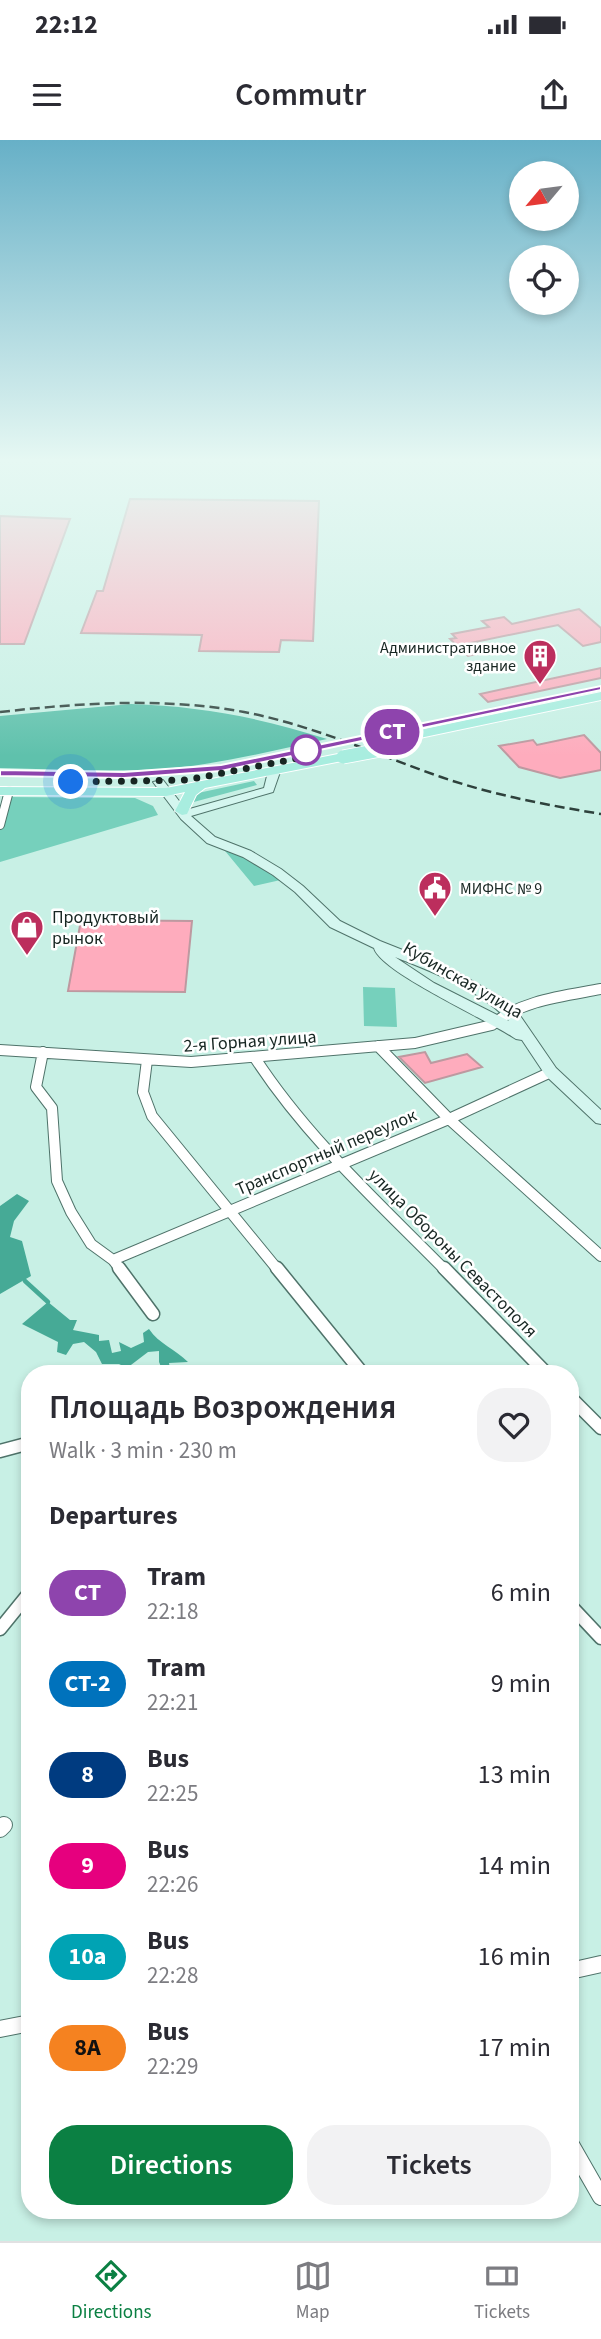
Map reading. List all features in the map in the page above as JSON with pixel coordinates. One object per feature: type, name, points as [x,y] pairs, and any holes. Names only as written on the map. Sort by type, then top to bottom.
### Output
[{"type":"main road","points":[[3,788],[200,786],[274,772],[396,739],[601,696]]},
{"type":"main road","points":[[162,787],[187,780],[338,754],[412,744],[601,704]]},
{"type":"main road","points":[[183,812],[191,793],[200,786]]},
{"type":"street","points":[[183,812],[269,790],[274,772]]},
{"type":"street","name":"Кубинская улица","points":[[162,787],[211,841],[270,867],[299,889],[335,924],[375,944],[391,962],[408,973],[503,1016],[534,1046],[551,1072],[601,1119]]},
{"type":"street","points":[[0,825],[3,788]]},
{"type":"street","name":"2-я Горная улица","points":[[0,1049],[191,1062],[415,1043],[492,1025],[503,1016],[530,1006],[601,989]]},
{"type":"street","points":[[378,1046],[449,1119],[601,1256]]},
{"type":"street","points":[[43,1052],[36,1087],[52,1108],[57,1181],[71,1212],[91,1244],[113,1260],[153,1314]]},
{"type":"street","name":"улица Обороны Севастополя","points":[[255,1058],[275,1089],[341,1165],[538,1365]]},
{"type":"street","points":[[148,1060],[142,1092],[152,1116],[356,1365]]},
{"type":"street","name":"Транспортный переулок","points":[[113,1260],[449,1119],[551,1072]]},
{"type":"street","points":[[579,1406],[601,1428]]},
{"type":"street","points":[[0,1451],[21,1445]]},
{"type":"street","points":[[0,1629],[21,1603]]},
{"type":"street","points":[[579,1615],[601,1638]]},
{"type":"street","points":[[579,1970],[601,1964]]},
{"type":"street","points":[[0,2029],[21,2025]]},
{"type":"street","points":[[579,2159],[601,2197]]},
{"type":"shaded area","points":[[131,704],[230,714],[327,739],[231,760],[173,768],[0,768],[0,716]]},
{"type":"shaded area","points":[[254,781],[257,785],[190,803],[198,793]]},
{"type":"shaded area","points":[[9,797],[135,798],[153,806],[158,815],[0,862],[0,819]]},
{"type":"shaded area","points":[[221,846],[245,855],[285,879],[254,886]]},
{"type":"shaded area","points":[[363,987],[395,988],[397,1027],[364,1026]]},
{"type":"shaded area","points":[[17,1194],[29,1201],[14,1221],[10,1237],[22,1241],[31,1276],[0,1294],[0,1206]]},
{"type":"shaded area","points":[[48,1302],[70,1320],[77,1320],[73,1330],[99,1335],[99,1341],[109,1340],[112,1353],[121,1351],[119,1342],[131,1348],[144,1342],[143,1333],[149,1329],[157,1339],[188,1362],[160,1365],[159,1351],[148,1352],[131,1365],[102,1364],[96,1352],[84,1342],[73,1344],[66,1355],[57,1352],[58,1342],[22,1324]]},
{"type":"building","points":[[0,559],[55,559],[24,644],[0,644]]},
{"type":"building","points":[[112,559],[317,559],[313,641],[281,640],[279,652],[199,651],[202,635],[81,633],[97,591],[103,591]]},
{"type":"building","points":[[579,609],[601,628],[601,642],[583,646],[558,625],[470,643],[481,653],[468,656],[450,639],[456,638],[452,634],[489,627],[482,621],[504,617],[512,624]]},
{"type":"building","name":"Административное здание","points":[[601,668],[601,678],[488,702],[480,694]]},
{"type":"building","points":[[584,735],[601,753],[601,770],[560,778],[519,767],[499,746],[533,740],[537,745]]},
{"type":"building","points":[[81,920],[192,921],[185,992],[68,991]]},
{"type":"building","points":[[425,1052],[431,1063],[467,1054],[482,1067],[425,1083],[399,1057]]},
{"type":"waterway","points":[[25,1281],[48,1302]]},
{"type":"tram line","points":[[0,771],[123,773],[220,767],[601,687]]},
{"type":"tram line","name":"СТ","points":[[0,773],[173,774],[221,768],[601,689]]},
{"type":"railway","points":[[0,712],[122,703],[183,704],[244,712],[319,732],[480,789],[601,814]]},
{"type":"place","name":"Административное здание","points":[[540,686]]},
{"type":"place","name":"МИФНС № 9","points":[[435,918]]},
{"type":"place","name":"Продуктовый рынок","points":[[27,957]]},
{"type":"route","points":[[71,782],[187,780],[315,755],[306,750]]}]
